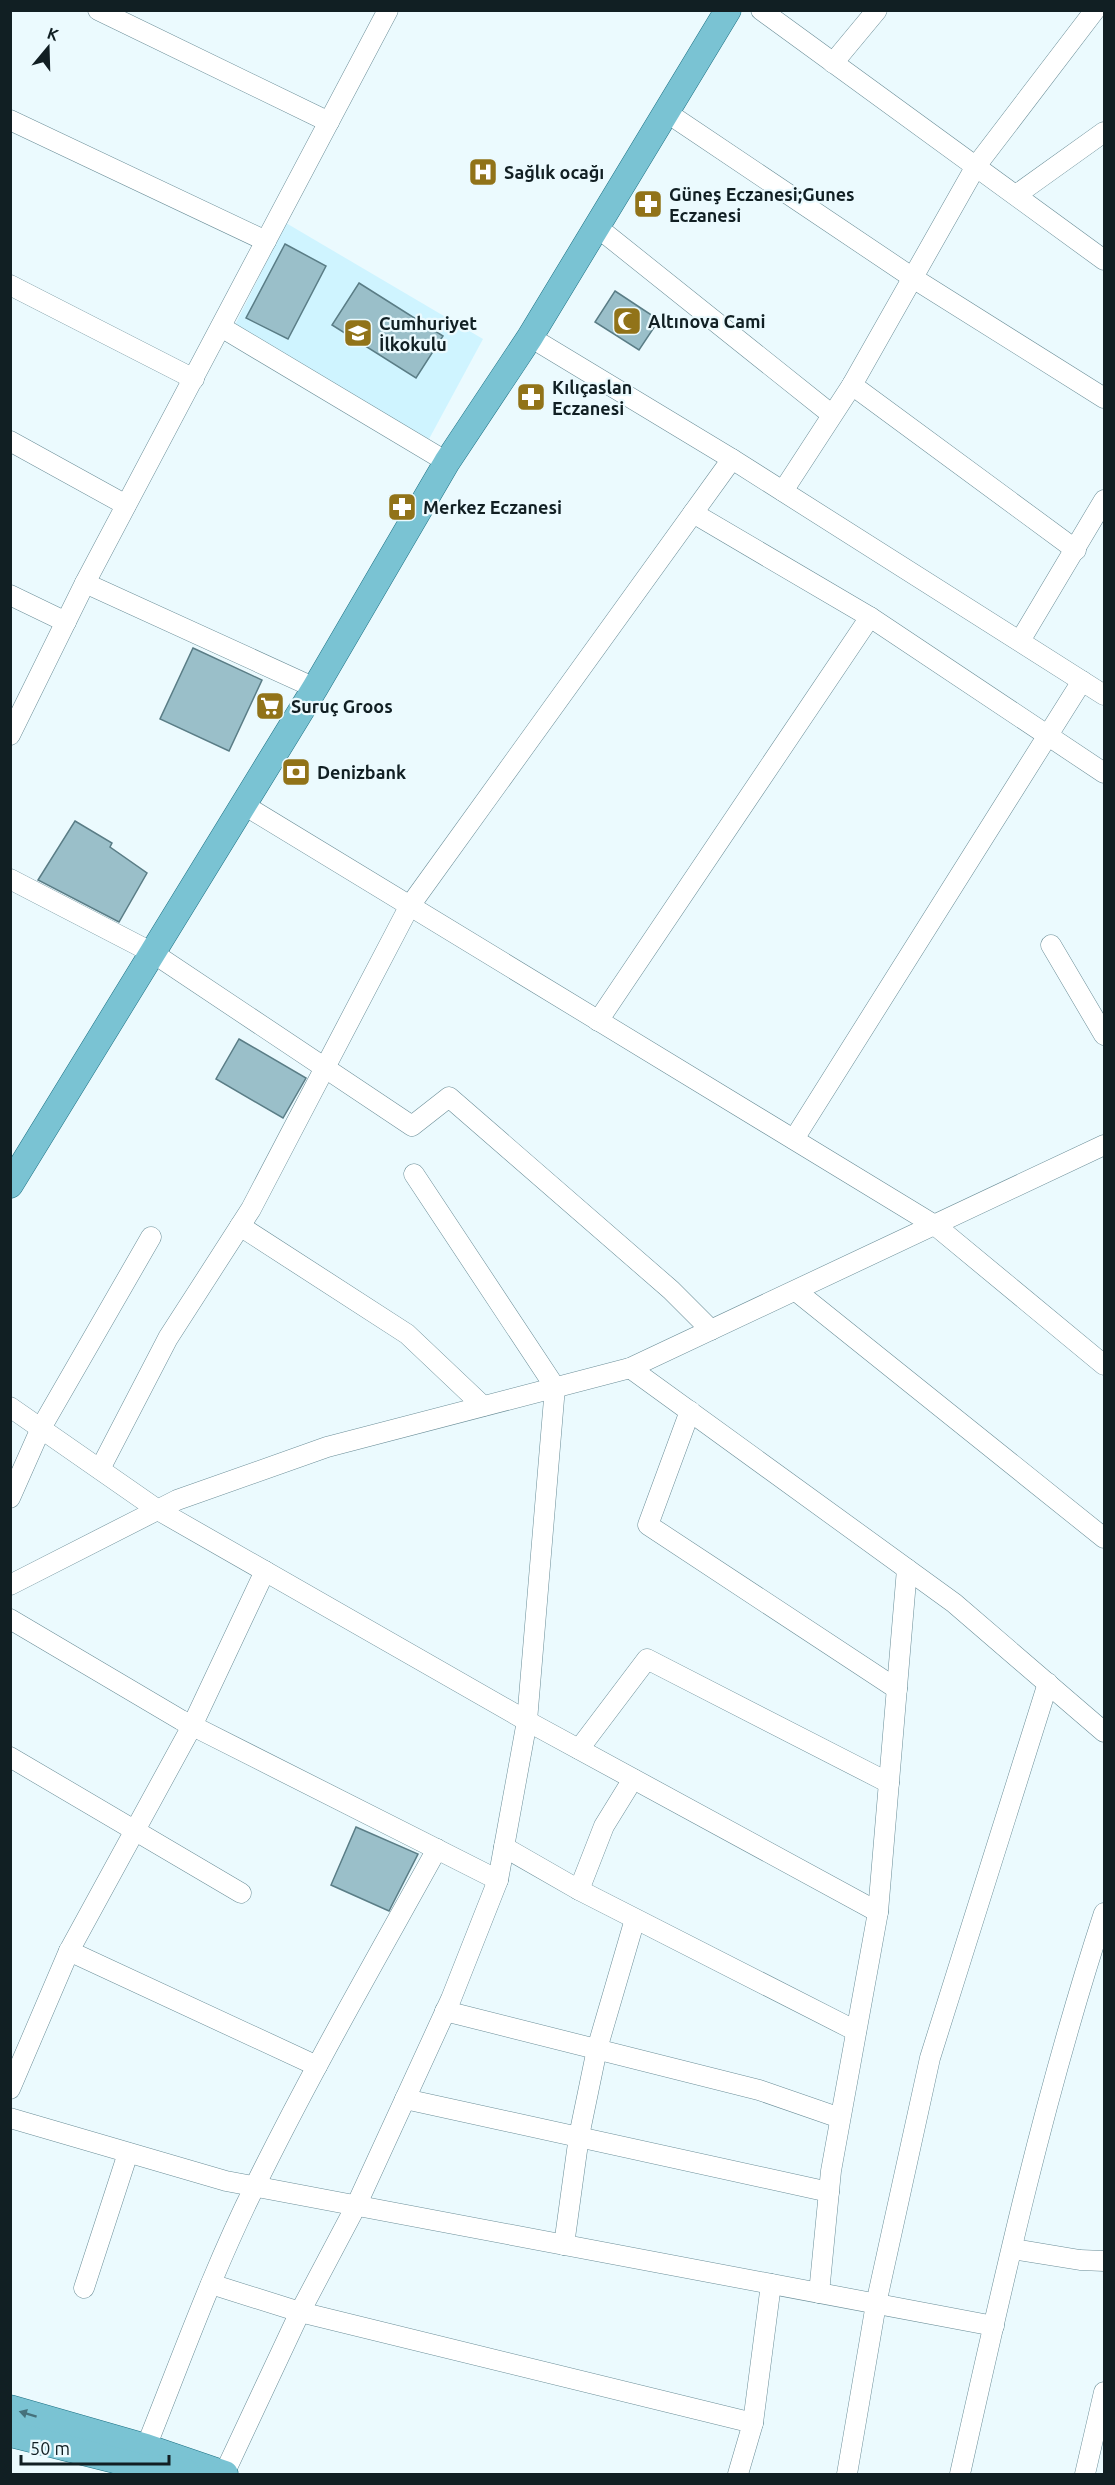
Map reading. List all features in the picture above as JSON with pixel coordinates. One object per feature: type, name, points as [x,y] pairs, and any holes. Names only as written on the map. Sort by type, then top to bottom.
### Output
[{"type":"main road","points":[[10,1185],[315,688],[447,462],[530,337],[728,10]]},
{"type":"main road","points":[[10,2408],[136,2462],[224,2474]]},
{"type":"main road","points":[[10,2434],[202,2475]]},
{"type":"street","points":[[98,10],[329,122]]},
{"type":"street","points":[[10,735],[85,583],[388,10]]},
{"type":"street","points":[[761,10],[1104,260]]},
{"type":"street","points":[[833,63],[876,10]]},
{"type":"street","points":[[783,491],[831,414],[852,386],[976,166],[1095,10]]},
{"type":"street","points":[[666,112],[913,278],[1104,398]]},
{"type":"street","points":[[10,120],[266,242]]},
{"type":"street","points":[[1016,195],[1104,132]]},
{"type":"street","points":[[597,227],[831,414]]},
{"type":"street","points":[[10,285],[194,378]]},
{"type":"street","points":[[221,327],[447,462]]},
{"type":"street","points":[[530,337],[732,459],[1082,681],[1103,691]]},
{"type":"street","points":[[852,386],[1076,550]]},
{"type":"street","points":[[10,441],[126,505]]},
{"type":"street","points":[[100,1470],[168,1338],[240,1226],[327,1069],[409,907],[732,459]]},
{"type":"street","points":[[1020,641],[1104,500]]},
{"type":"street","points":[[693,513],[870,617],[1049,734],[1104,773]]},
{"type":"street","points":[[85,583],[315,688]]},
{"type":"street","points":[[10,595],[66,622]]},
{"type":"street","points":[[598,1021],[870,617]]},
{"type":"street","points":[[794,1139],[1082,681]]},
{"type":"street","points":[[244,805],[936,1226],[1104,1365]]},
{"type":"street","points":[[10,879],[153,953],[412,1126],[449,1097],[671,1290],[711,1330]]},
{"type":"street","points":[[1051,945],[1104,1035]]},
{"type":"street","points":[[10,1585],[177,1500],[327,1447],[630,1368],[1104,1145]]},
{"type":"street","points":[[224,2474],[300,2312],[356,2206],[445,2012],[498,1880],[527,1721],[555,1387],[414,1174]]},
{"type":"street","points":[[240,1226],[407,1334],[483,1406]]},
{"type":"street","points":[[10,1498],[41,1428],[151,1237]]},
{"type":"street","points":[[796,1291],[1104,1538]]},
{"type":"street","points":[[630,1368],[954,1603],[1104,1732]]},
{"type":"street","points":[[10,1407],[158,1510],[527,1721],[878,1912]]},
{"type":"street","points":[[690,1411],[648,1525],[897,1689]]},
{"type":"street","points":[[819,2293],[829,2192],[840,2118],[878,1912],[907,1569]]},
{"type":"street","points":[[10,2089],[69,1951],[192,1726],[265,1571]]},
{"type":"street","points":[[10,1619],[192,1726],[498,1880]]},
{"type":"street","points":[[579,1749],[646,1659],[889,1783]]},
{"type":"street","points":[[847,2475],[876,2304],[930,2058],[1048,1683]]},
{"type":"street","points":[[10,1757],[136,1829],[241,1893]]},
{"type":"street","points":[[579,1890],[604,1826],[633,1779]]},
{"type":"street","points":[[504,1847],[579,1890],[856,2031]]},
{"type":"street","points":[[136,2462],[254,2187],[317,2066],[437,1849]]},
{"type":"street","points":[[960,2475],[993,2326],[1076,2001],[1104,1913]]},
{"type":"street","points":[[564,2245],[579,2136],[597,2049],[635,1919]]},
{"type":"street","points":[[69,1951],[317,2066]]},
{"type":"street","points":[[445,2012],[759,2090],[840,2118]]},
{"type":"street","points":[[405,2099],[829,2192]]},
{"type":"street","points":[[10,2118],[226,2181],[254,2187],[993,2326]]},
{"type":"street","points":[[84,2288],[128,2152]]},
{"type":"street","points":[[1013,2249],[1080,2260],[1104,2260]]},
{"type":"street","points":[[211,2284],[300,2312],[753,2422]]},
{"type":"street","points":[[738,2475],[753,2422],[771,2284]]},
{"type":"street","points":[[1085,2475],[1104,2392]]},
{"type":"shaded area","name":"Cumhuriyet İlkokulu","points":[[286,223],[483,339],[429,439],[234,327]]},
{"type":"building","points":[[285,244],[326,266],[288,339],[246,318]]},
{"type":"building","points":[[359,283],[443,336],[416,378],[332,325]]},
{"type":"building","name":"Altınova Cami","points":[[615,291],[659,320],[639,350],[595,322]]},
{"type":"building","points":[[193,648],[262,680],[229,751],[160,719]]},
{"type":"building","points":[[75,821],[112,843],[110,847],[147,873],[119,922],[38,880]]},
{"type":"building","points":[[239,1039],[306,1078],[283,1118],[216,1079]]},
{"type":"building","points":[[356,1827],[418,1854],[389,1911],[331,1885]]},
{"type":"place","name":"Sağlık ocağı","points":[[483,172]]},
{"type":"place","name":"Güneş Eczanesi;Gunes Eczanesi","points":[[648,204]]},
{"type":"place","name":"Altınova Cami","points":[[627,321]]},
{"type":"place","name":"Cumhuriyet İlkokulu","points":[[358,333]]},
{"type":"place","name":"Kılıçaslan Eczanesi","points":[[531,397]]},
{"type":"place","name":"Merkez Eczanesi","points":[[402,507]]},
{"type":"place","name":"Suruç Groos","points":[[270,706]]},
{"type":"place","name":"Denizbank","points":[[296,772]]}]
